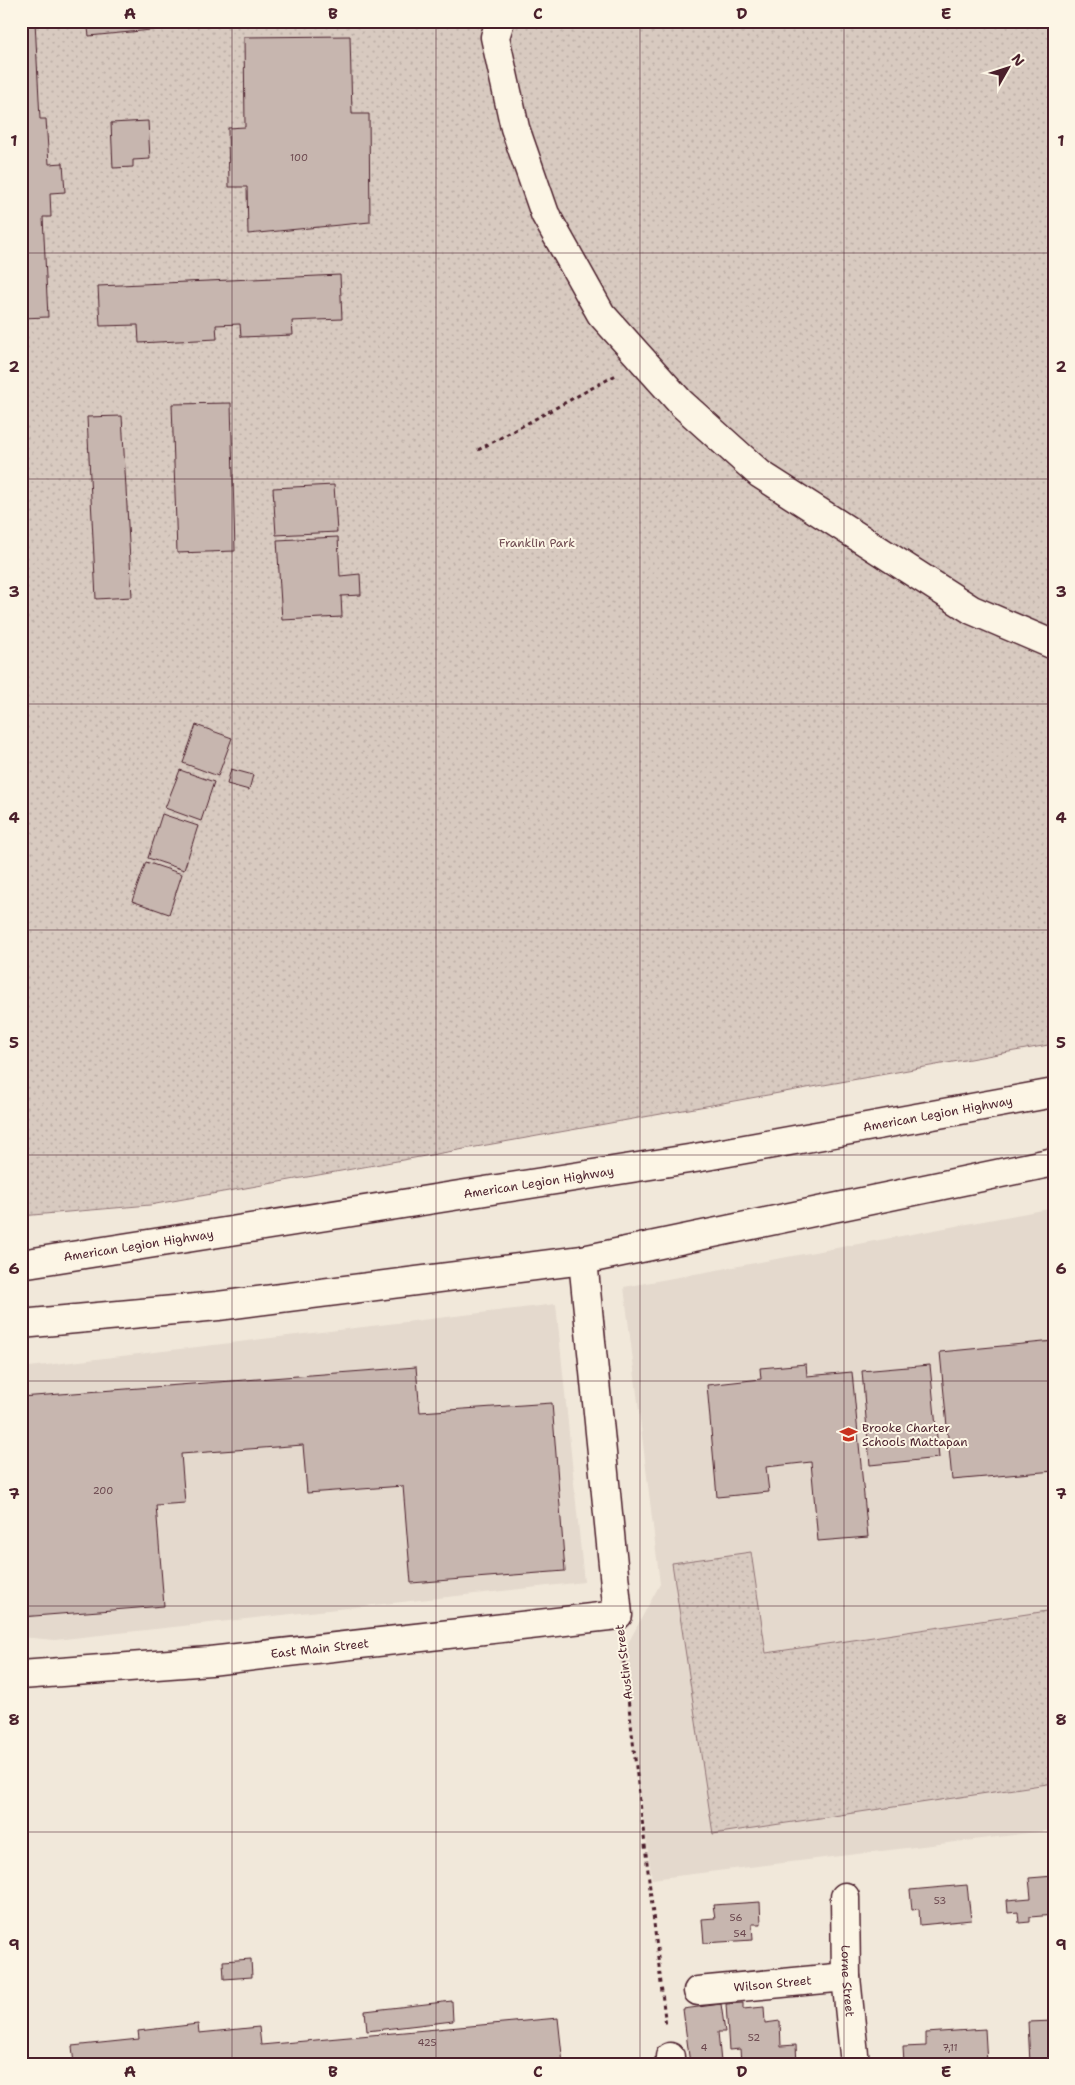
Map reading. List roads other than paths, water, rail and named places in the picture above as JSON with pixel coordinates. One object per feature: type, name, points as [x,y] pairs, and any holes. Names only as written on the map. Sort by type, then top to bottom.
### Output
[{"type":"street","points":[[500,21],[495,37],[515,128],[545,214],[600,314],[681,403],[760,474],[972,610],[1054,645]]},
{"type":"street","name":"American Legion Highway","points":[[21,1264],[695,1158],[1054,1092]]},
{"type":"street","points":[[21,1324],[218,1306],[583,1260],[1054,1162]]},
{"type":"street","name":"Austin Street","points":[[583,1260],[618,1615]]},
{"type":"street","name":"East Main Street","points":[[21,1675],[210,1661],[618,1615]]},
{"type":"street","name":"Lorne Street","points":[[845,1897],[846,1977],[855,2064]]},
{"type":"street","name":"Wilson Street","points":[[698,1992],[846,1977]]},
{"type":"place","name":"Brooke Charter Schools Mattapan","points":[[848,1435]]},
{"type":"park label","name":"Franklin Park","points":[[537,543]]}]
